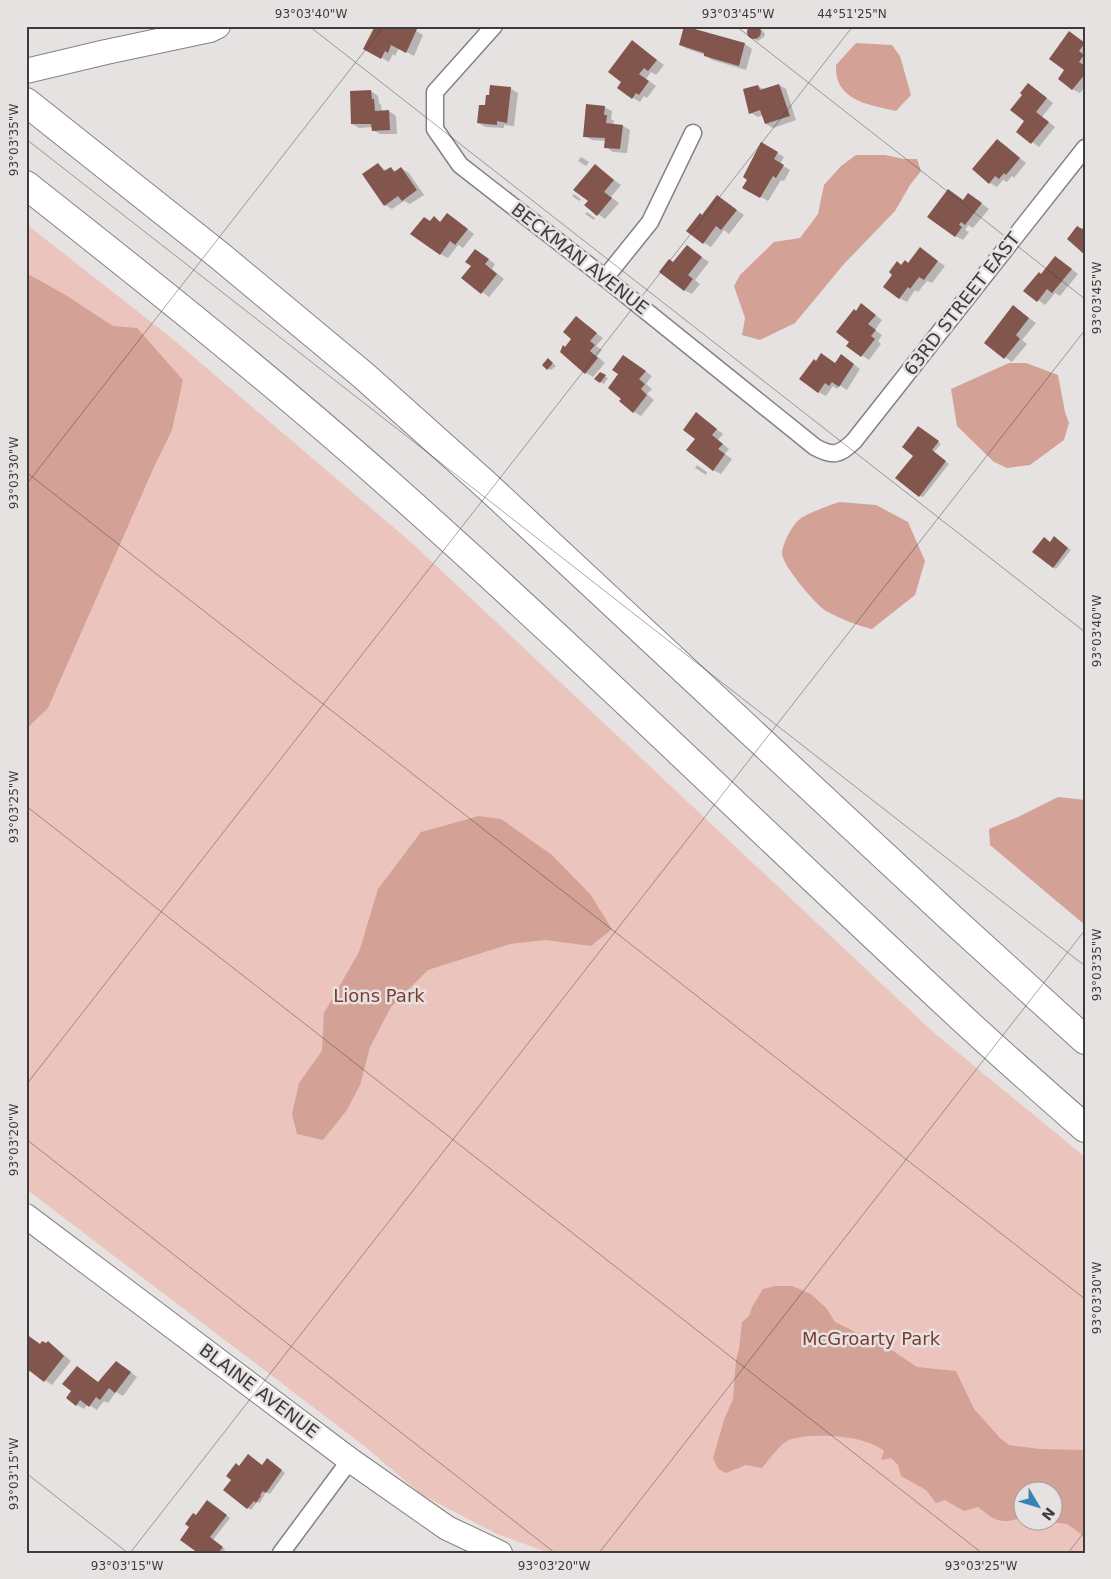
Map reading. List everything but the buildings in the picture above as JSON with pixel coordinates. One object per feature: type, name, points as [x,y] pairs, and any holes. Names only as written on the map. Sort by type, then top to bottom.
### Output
[{"type":"highway","points":[[26,102],[220,256],[363,375],[486,485],[887,859],[1085,1040]]},
{"type":"highway","points":[[26,185],[139,274],[388,483],[670,741],[964,1020],[1085,1128]]},
{"type":"street","points":[[26,71],[210,30],[218,26]]},
{"type":"street","name":"BECKMAN AVENUE","points":[[494,26],[435,92],[435,129],[460,165],[605,278],[815,447],[824,452],[834,454]]},
{"type":"street","points":[[605,278],[650,222],[693,133]]},
{"type":"street","name":"63RD STREET EAST","points":[[834,454],[845,450],[854,441],[1085,148]]},
{"type":"street","name":"BLAINE AVENUE","points":[[26,1216],[350,1460],[447,1528],[500,1553]]},
{"type":"street","points":[[281,1553],[350,1460]]},
{"type":"green space","name":"Lions Park","points":[[26,224],[169,336],[413,544],[933,1032],[1085,1157],[1085,1553],[549,1553],[497,1534],[422,1495],[363,1445],[26,1189]]},
{"type":"shaded area","points":[[856,43],[892,45],[900,56],[911,95],[896,111],[862,102],[855,99],[842,88],[837,79],[836,65]]},
{"type":"shaded area","points":[[856,155],[885,155],[904,159],[917,159],[921,171],[910,185],[895,211],[844,264],[795,323],[760,340],[742,335],[745,318],[734,286],[740,275],[774,242],[800,238],[818,214],[824,185],[841,166]]},
{"type":"shaded area","points":[[26,273],[64,294],[113,326],[137,328],[183,380],[172,430],[48,708],[26,729]]},
{"type":"shaded area","points":[[1009,363],[1026,363],[1058,375],[1069,423],[1064,440],[1030,465],[1007,468],[994,462],[957,426],[951,389]]},
{"type":"shaded area","points":[[839,502],[876,505],[908,522],[925,561],[915,595],[872,629],[860,626],[826,611],[807,593],[783,559],[784,544],[797,522],[807,515]]},
{"type":"shaded area","points":[[1058,797],[1085,800],[1085,925],[990,845],[989,829]]},
{"type":"shaded area","points":[[479,816],[501,819],[552,855],[590,894],[612,929],[591,946],[545,940],[510,944],[428,970],[391,1007],[370,1047],[360,1085],[347,1110],[323,1140],[297,1134],[292,1114],[299,1083],[322,1051],[324,1013],[359,952],[378,889],[421,832]]},
{"type":"shaded area","points":[[775,1286],[792,1286],[811,1294],[827,1309],[835,1322],[890,1349],[917,1367],[956,1371],[974,1409],[1000,1438],[1009,1445],[1040,1449],[1085,1450],[1085,1537],[1064,1524],[1064,1482],[1014,1482],[1014,1520],[999,1520],[989,1516],[978,1507],[964,1511],[945,1500],[936,1503],[926,1490],[901,1476],[898,1465],[891,1458],[881,1460],[884,1451],[865,1441],[852,1438],[811,1436],[789,1440],[775,1452],[762,1468],[746,1465],[726,1473],[718,1469],[713,1458],[724,1420],[733,1399],[736,1360],[742,1322],[749,1316],[763,1289]]},
{"type":"park label","name":"McGroarty Park","points":[[871,1339]]}]
